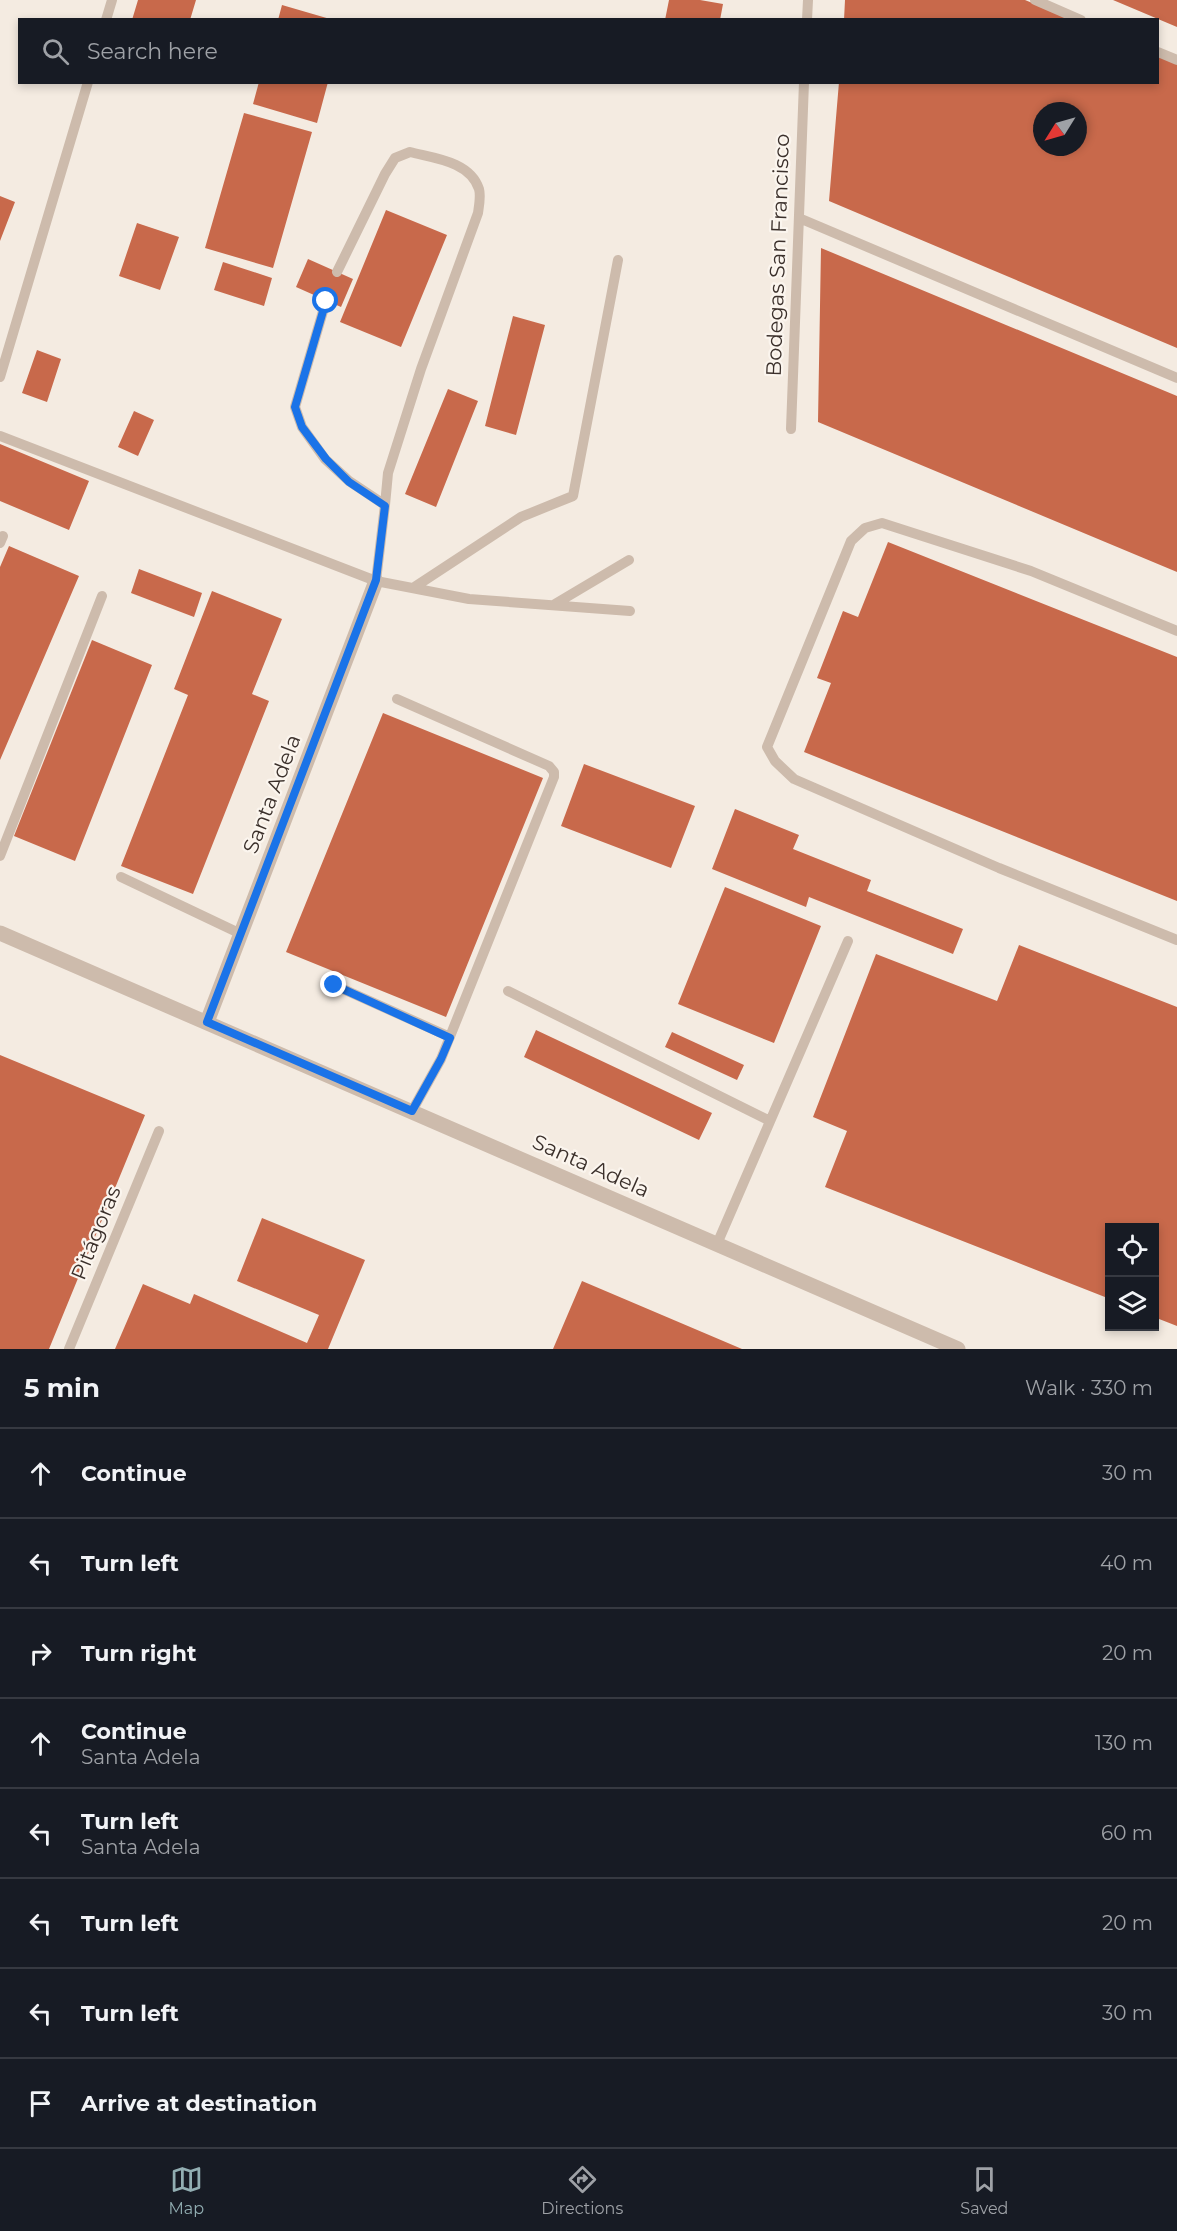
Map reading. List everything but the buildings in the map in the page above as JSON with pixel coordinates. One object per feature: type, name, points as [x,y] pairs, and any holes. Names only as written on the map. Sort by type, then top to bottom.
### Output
[{"type":"street","name":"Santa Adela","points":[[207,1022],[376,580]]},
{"type":"street","name":"Santa Adela","points":[[0,933],[958,1349]]},
{"type":"lane","points":[[107,18],[112,0]]},
{"type":"lane","points":[[807,18],[808,0]]},
{"type":"lane","points":[[1035,0],[1076,18]]},
{"type":"lane","points":[[1159,52],[1177,60]]},
{"type":"lane","points":[[0,377],[87,84]]},
{"type":"lane","name":"Bodegas San Francisco","points":[[791,429],[804,84]]},
{"type":"lane","points":[[337,272],[395,158],[410,152],[457,165],[472,177],[479,190],[478,213],[421,369],[388,473],[376,580]]},
{"type":"lane","points":[[799,218],[1177,378]]},
{"type":"lane","points":[[413,588],[521,517],[573,496],[618,260]]},
{"type":"lane","points":[[326,301],[295,407],[302,427],[326,459],[349,482],[385,506]]},
{"type":"lane","points":[[0,436],[376,580],[469,599],[630,611]]},
{"type":"lane","points":[[1177,631],[1031,571],[882,523],[865,528],[851,541],[767,747],[775,760],[794,779],[999,868],[1177,940]]},
{"type":"lane","points":[[555,604],[628,561]]},
{"type":"lane","points":[[0,856],[102,596]]},
{"type":"lane","points":[[397,699],[549,766],[554,772],[554,777],[450,1038],[412,1111]]},
{"type":"lane","points":[[121,877],[241,934]]},
{"type":"lane","points":[[717,1244],[848,941]]},
{"type":"lane","points":[[334,985],[450,1038]]},
{"type":"lane","points":[[508,991],[770,1121]]},
{"type":"lane","name":"Pitágoras","points":[[69,1349],[159,1131]]},
{"type":"route","points":[[326,301],[295,407],[302,427],[326,459],[349,482],[385,506],[376,580],[207,1022],[412,1111],[450,1038],[334,985]]}]
